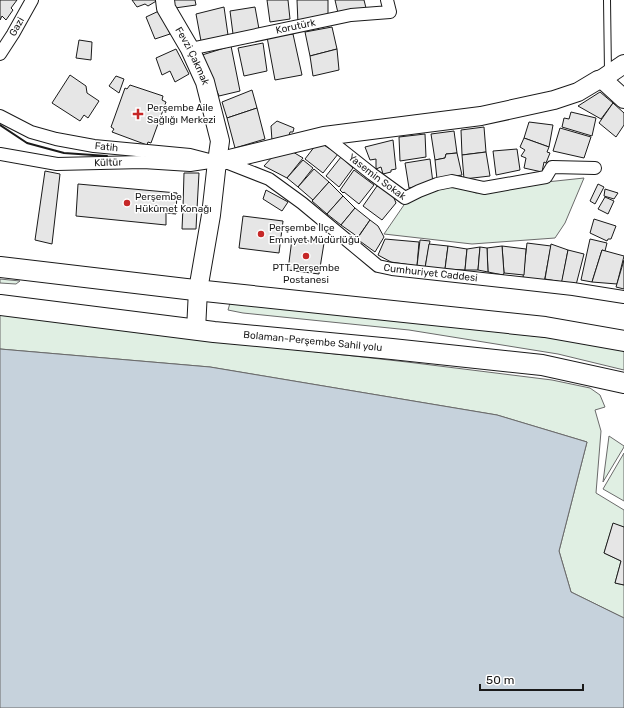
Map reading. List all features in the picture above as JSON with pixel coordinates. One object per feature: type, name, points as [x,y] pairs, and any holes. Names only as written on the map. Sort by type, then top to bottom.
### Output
[{"type":"main road","points":[[0,268],[545,327],[624,341]]},
{"type":"main road","name":"Bolaman-Perşembe Sahil yolu","points":[[0,304],[196,330],[542,365],[624,383]]},
{"type":"street","name":"Gazi","points":[[0,54],[32,0]]},
{"type":"street","name":"Fevzi Çakmak","points":[[165,0],[166,8],[190,49],[205,82],[220,141],[220,161],[198,290],[196,330]]},
{"type":"street","name":"Korutürk","points":[[190,49],[351,15],[390,12],[387,0]]},
{"type":"street","points":[[220,161],[324,136],[481,116],[554,100],[578,92],[598,80],[605,78],[624,64]]},
{"type":"street","points":[[605,78],[624,99]]},
{"type":"street","name":"Fatih","points":[[0,116],[31,132],[56,139],[94,146],[190,155],[220,161]]},
{"type":"street","name":"Yasemin Sokak","points":[[324,136],[405,198],[437,184],[452,181],[484,188],[546,177],[552,167],[594,168]]},
{"type":"street","name":"Kültür","points":[[0,154],[57,164],[143,162],[190,165],[220,161]]},
{"type":"street","name":"Cumhuriyet Caddesi","points":[[220,161],[269,179],[302,203],[378,266],[392,269],[580,290],[624,297]]},
{"type":"lane","points":[[605,78],[607,0]]},
{"type":"green space","points":[[584,178],[565,223],[555,238],[472,244],[384,234],[406,202],[452,182],[476,193],[537,183]]},
{"type":"green space","points":[[0,279],[20,281],[16,284],[0,283]]},
{"type":"green space","points":[[230,303],[624,346],[624,370],[558,354],[409,330],[243,313],[228,310]]},
{"type":"green space","points":[[0,313],[228,342],[552,380],[590,388],[600,395],[605,407],[595,410],[601,431],[596,493],[624,510],[624,527],[613,524],[604,553],[621,561],[615,583],[624,585],[624,618],[571,592],[559,551],[587,442],[497,415],[210,367],[0,349]]},
{"type":"green space","points":[[609,436],[624,447],[603,482]]},
{"type":"green space","points":[[624,453],[624,501],[603,489]]},
{"type":"shaded area","points":[[0,349],[210,367],[497,415],[587,442],[559,551],[571,592],[624,618],[624,708],[0,708]]},
{"type":"building","points":[[0,0],[17,0],[11,8],[13,10],[6,20],[2,16],[0,20]]},
{"type":"building","points":[[132,0],[158,0],[148,6],[145,4],[137,7]]},
{"type":"building","points":[[171,0],[195,0],[196,5],[175,8]]},
{"type":"building","points":[[267,0],[288,0],[290,19],[270,22]]},
{"type":"building","points":[[297,0],[328,0],[328,17],[298,24]]},
{"type":"building","points":[[335,0],[364,0],[366,8],[338,13]]},
{"type":"building","points":[[224,7],[228,35],[201,41],[196,14]]},
{"type":"building","points":[[255,7],[259,29],[233,34],[230,11]]},
{"type":"building","points":[[161,10],[170,34],[155,39],[146,17]]},
{"type":"building","points":[[332,27],[337,49],[310,56],[305,32]]},
{"type":"building","points":[[293,34],[302,75],[275,80],[267,37]]},
{"type":"building","points":[[79,40],[92,42],[91,60],[76,58]]},
{"type":"building","points":[[263,43],[267,71],[244,76],[238,48]]},
{"type":"building","points":[[231,46],[240,91],[219,96],[202,55]]},
{"type":"building","points":[[176,49],[189,74],[175,82],[170,71],[162,75],[156,58]]},
{"type":"building","points":[[337,49],[339,70],[313,76],[310,56]]},
{"type":"building","points":[[70,75],[86,86],[87,93],[99,101],[88,118],[84,115],[80,121],[52,103]]},
{"type":"building","points":[[116,76],[124,79],[119,93],[109,86]]},
{"type":"building","name":"Perşembe Aile Sağlığı Merkezi","points":[[130,85],[163,96],[162,100],[166,102],[151,143],[148,142],[147,145],[112,132],[114,129],[111,127],[125,88],[127,89]]},
{"type":"building","points":[[252,90],[257,108],[227,118],[222,102]]},
{"type":"building","points":[[600,92],[613,103],[601,119],[578,106]]},
{"type":"building","points":[[613,103],[624,113],[624,125],[616,137],[599,123]]},
{"type":"building","points":[[257,108],[265,139],[235,148],[227,118]]},
{"type":"building","points":[[571,112],[596,118],[592,136],[562,127],[564,118],[569,119]]},
{"type":"building","points":[[277,121],[294,128],[293,132],[290,132],[288,139],[272,141],[271,126]]},
{"type":"building","points":[[529,122],[553,125],[549,147],[524,138]]},
{"type":"building","points":[[484,127],[486,152],[462,155],[461,130]]},
{"type":"building","points":[[560,128],[591,137],[584,158],[553,151]]},
{"type":"building","points":[[454,131],[457,153],[446,154],[445,158],[435,160],[431,134]]},
{"type":"building","points":[[425,134],[426,157],[400,161],[399,137]]},
{"type":"building","points":[[524,138],[549,147],[547,152],[550,153],[546,163],[544,162],[542,172],[524,168],[526,158],[521,156],[525,150],[520,147]]},
{"type":"building","points":[[393,140],[396,169],[383,174],[381,167],[376,169],[376,159],[370,160],[365,147]]},
{"type":"building","points":[[319,142],[338,154],[323,173],[305,159]]},
{"type":"building","points":[[517,149],[520,170],[496,175],[493,151]]},
{"type":"building","points":[[293,152],[303,158],[287,178],[264,166],[274,155]]},
{"type":"building","points":[[486,152],[490,176],[464,179],[462,155]]},
{"type":"building","points":[[457,153],[462,175],[437,179],[435,160],[445,158],[446,154]]},
{"type":"building","points":[[341,157],[353,168],[339,187],[326,176]]},
{"type":"building","points":[[430,159],[433,183],[409,188],[405,163]]},
{"type":"building","points":[[303,160],[313,168],[298,187],[287,178]]},
{"type":"building","points":[[314,169],[329,182],[313,200],[298,187]]},
{"type":"building","points":[[354,170],[374,185],[359,204],[340,190]]},
{"type":"building","points":[[45,171],[60,174],[52,244],[35,240]]},
{"type":"building","points":[[184,173],[199,173],[197,209],[183,207]]},
{"type":"building","points":[[329,182],[343,196],[327,214],[312,201]]},
{"type":"building","name":"Perşembe Hükûmet Konağı","points":[[78,184],[177,193],[176,214],[166,213],[166,225],[76,216]]},
{"type":"building","points":[[598,184],[604,187],[595,204],[590,201]]},
{"type":"building","points":[[377,186],[382,187],[394,198],[396,203],[382,220],[363,206]]},
{"type":"building","points":[[605,189],[618,193],[614,199],[604,196]]},
{"type":"building","points":[[266,190],[288,202],[282,211],[263,199]]},
{"type":"building","points":[[343,196],[355,208],[341,225],[327,214]]},
{"type":"building","points":[[605,197],[614,201],[608,214],[598,209]]},
{"type":"building","points":[[183,207],[197,209],[196,229],[182,229]]},
{"type":"building","points":[[355,208],[370,220],[358,237],[341,225]]},
{"type":"building","name":"Perşembe İlçe Emniyet Müdürlüğü","points":[[243,216],[283,221],[279,253],[239,248]]},
{"type":"building","points":[[594,219],[616,226],[611,239],[608,239],[607,241],[590,233]]},
{"type":"building","points":[[370,220],[378,226],[384,237],[375,252],[357,239]]},
{"type":"building","name":"PTT Perşembe Postanesi","points":[[292,239],[324,243],[319,274],[288,270]]},
{"type":"building","points":[[385,239],[419,242],[417,266],[391,262],[378,255]]},
{"type":"building","points":[[590,239],[607,243],[605,251],[602,250],[592,282],[581,280]]},
{"type":"building","points":[[420,240],[430,241],[425,268],[417,266]]},
{"type":"building","points":[[527,243],[551,246],[544,283],[523,277]]},
{"type":"building","points":[[429,244],[448,246],[445,269],[425,268]]},
{"type":"building","points":[[551,244],[568,250],[562,282],[545,279]]},
{"type":"building","points":[[448,246],[467,249],[465,270],[445,269]]},
{"type":"building","points":[[502,246],[526,249],[524,275],[504,273]]},
{"type":"building","points":[[502,246],[503,275],[488,272],[487,248]]},
{"type":"building","points":[[480,247],[478,270],[465,270],[467,249]]},
{"type":"building","points":[[480,247],[487,248],[488,272],[478,270]]},
{"type":"building","points":[[568,250],[584,254],[576,285],[561,285]]},
{"type":"building","points":[[602,250],[624,256],[617,284],[592,282]]},
{"type":"building","points":[[624,260],[624,289],[616,287]]},
{"type":"building","points":[[613,523],[624,527],[624,585],[615,583],[621,561],[604,553]]},
{"type":"wall","points":[[0,125],[27,143],[64,153],[107,156]]},
{"type":"place","name":"Perşembe Aile Sağlığı Merkezi","points":[[138,114]]},
{"type":"place","name":"Perşembe Hükûmet Konağı","points":[[127,203]]},
{"type":"place","name":"Perşembe İlçe Emniyet Müdürlüğü","points":[[261,234]]},
{"type":"place","name":"PTT Perşembe Postanesi","points":[[306,256]]}]
